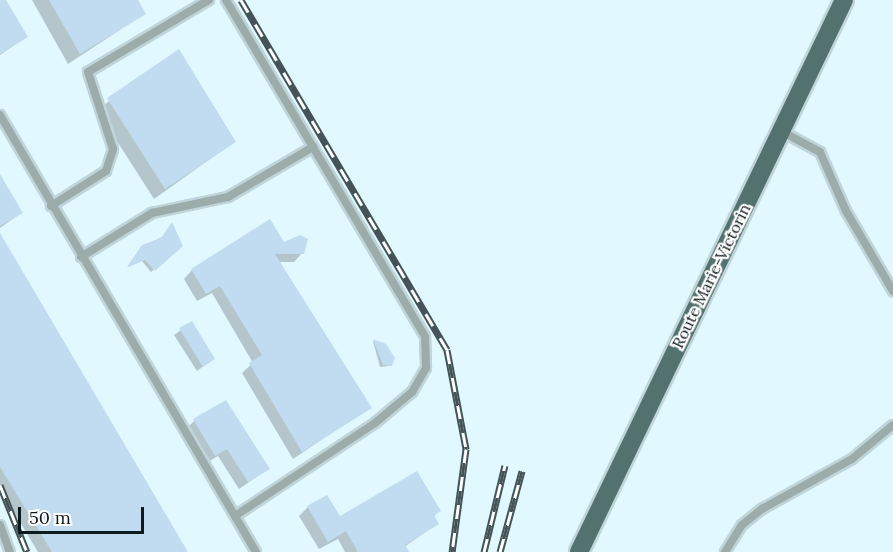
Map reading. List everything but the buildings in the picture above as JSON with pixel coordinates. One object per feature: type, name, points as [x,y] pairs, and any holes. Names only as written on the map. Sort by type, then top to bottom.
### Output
[{"type":"main road","name":"Route Marie-Victorin","points":[[579,552],[844,0]]},
{"type":"lane","points":[[51,206],[106,171],[113,149],[88,72],[209,0]]},
{"type":"lane","points":[[226,0],[425,337],[426,368],[412,392],[375,423],[235,516]]},
{"type":"lane","points":[[0,116],[256,552]]},
{"type":"lane","points":[[781,131],[820,152],[846,211],[893,291]]},
{"type":"lane","points":[[81,257],[152,213],[228,197],[314,147]]},
{"type":"lane","points":[[725,552],[742,525],[762,509],[852,459],[893,425]]},
{"type":"lane","points":[[0,525],[10,552]]},
{"type":"railway","points":[[241,0],[447,350],[466,449],[452,552]]},
{"type":"railway","points":[[484,552],[505,465]]},
{"type":"railway","points":[[500,552],[522,471]]},
{"type":"railway","points":[[0,485],[27,552]]}]
